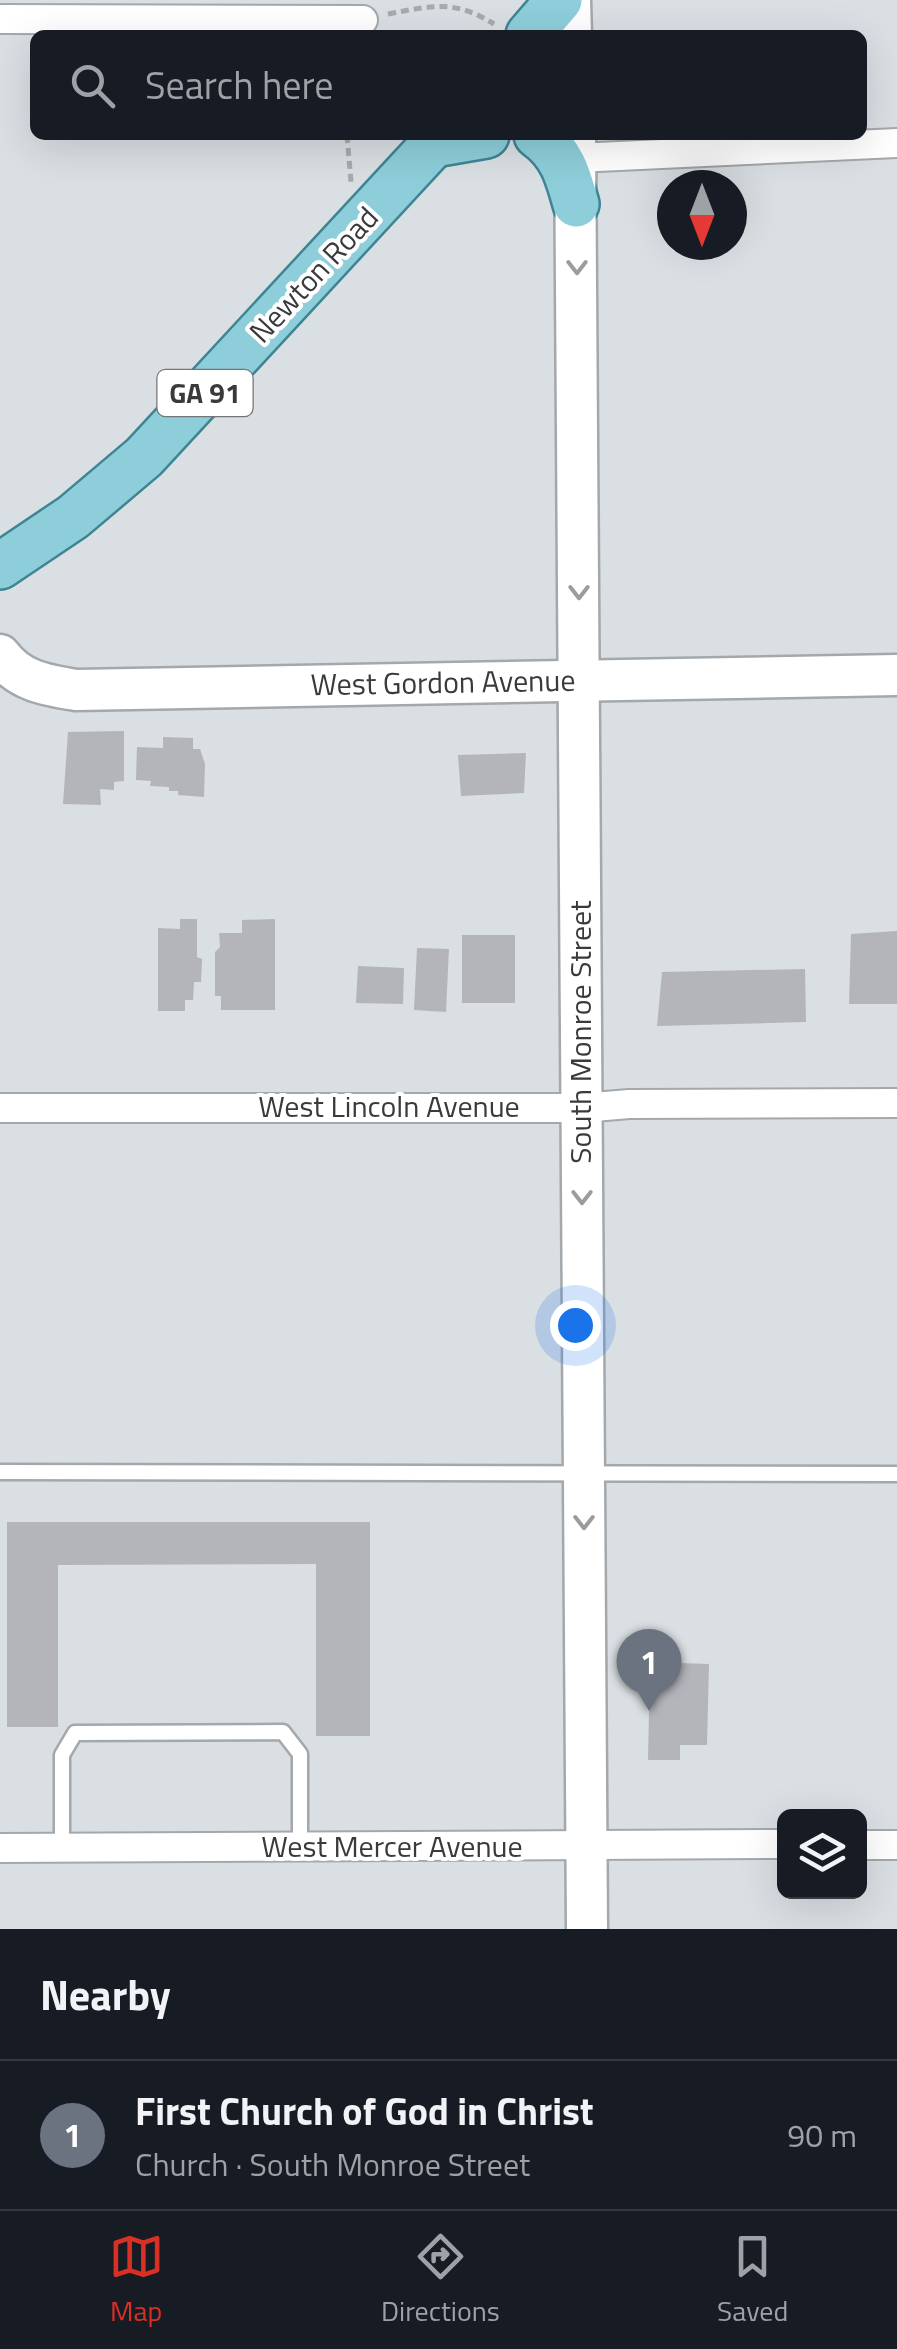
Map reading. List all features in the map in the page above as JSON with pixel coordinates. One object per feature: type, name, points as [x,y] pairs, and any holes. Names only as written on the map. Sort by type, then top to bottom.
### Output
[{"type":"main road","points":[[514,30],[559,0]]},
{"type":"main road","points":[[570,0],[571,30]]},
{"type":"main road","name":"Newton Road","points":[[0,566],[73,517],[144,457],[438,140]]},
{"type":"main road","points":[[542,140],[555,150],[566,170],[576,204]]},
{"type":"main road","name":"South Monroe Street","points":[[576,146],[587,1929]]},
{"type":"main road","name":"West Gordon Avenue","points":[[0,654],[10,669],[36,683],[76,690],[897,675]]},
{"type":"street","points":[[0,19],[363,20]]},
{"type":"street","points":[[576,146],[897,144]]},
{"type":"street","name":"West Lincoln Avenue","points":[[0,1108],[897,1104]]},
{"type":"street","name":"West Mercer Avenue","points":[[0,1848],[777,1844]]},
{"type":"street","points":[[867,1844],[897,1844]]},
{"type":"lane","points":[[0,1472],[897,1474]]},
{"type":"lane","points":[[62,1848],[62,1755],[75,1733],[283,1732],[300,1754],[300,1848]]},
{"type":"path","points":[[363,20],[456,1],[511,30]]},
{"type":"building","points":[[124,731],[124,781],[114,782],[114,790],[100,789],[101,805],[63,804],[68,732]]},
{"type":"building","points":[[163,737],[193,738],[193,749],[200,749],[205,764],[204,797],[178,795],[169,787],[136,780],[137,747],[163,748]]},
{"type":"building","points":[[526,753],[524,793],[461,796],[458,755]]},
{"type":"building","points":[[180,919],[197,919],[201,982],[194,982],[193,1000],[185,1000],[185,1011],[158,1011],[158,928],[180,929]]},
{"type":"building","points":[[275,919],[275,1010],[221,1010],[221,996],[215,996],[219,933],[242,933],[242,920]]},
{"type":"building","points":[[897,931],[897,1004],[849,1004],[851,934]]},
{"type":"building","points":[[462,935],[515,935],[515,1003],[462,1003]]},
{"type":"building","points":[[417,948],[449,949],[446,1012],[414,1010]]},
{"type":"building","points":[[358,966],[404,968],[403,1004],[356,1003]]},
{"type":"building","points":[[805,969],[806,1022],[657,1026],[662,972]]},
{"type":"building","points":[[7,1522],[370,1522],[370,1736],[316,1736],[316,1564],[58,1565],[58,1727],[7,1727]]},
{"type":"building","points":[[650,1662],[709,1664],[707,1745],[680,1745],[680,1760],[648,1760]]},
{"type":"place","name":"First Church of God in Christ","points":[[649,1711]]}]
